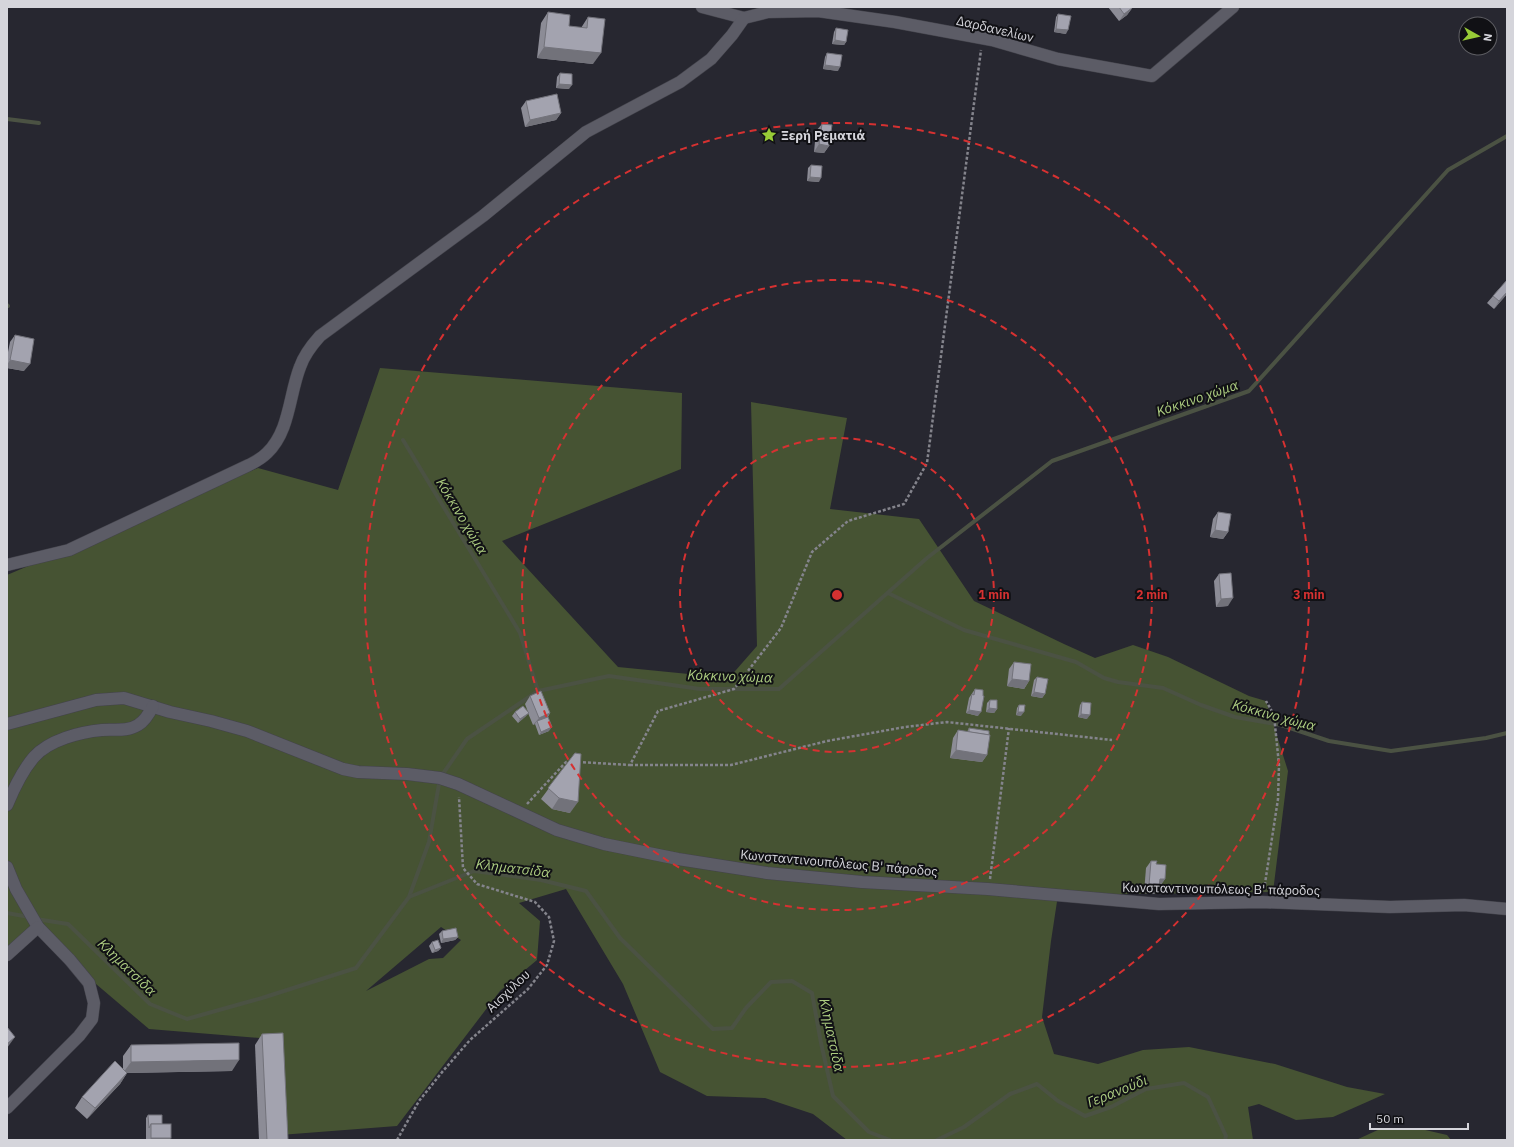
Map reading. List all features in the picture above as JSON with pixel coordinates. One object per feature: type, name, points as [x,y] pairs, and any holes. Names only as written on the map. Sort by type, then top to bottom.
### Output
[{"type":"street","name":"Δαρδανελίων","points":[[702,7],[744,18],[768,12],[818,11],[895,22],[992,40],[1058,59],[1152,76],[1233,7]]},
{"type":"street","points":[[7,565],[69,550],[249,466],[267,454],[276,442],[284,426],[300,367],[309,348],[320,336],[483,216],[586,132],[680,82],[711,59],[732,35],[744,18]]},
{"type":"street","name":"Κωνσταντινουπόλεως Β' πάροδος","points":[[7,724],[96,700],[124,698],[170,712],[247,731],[343,769],[358,772],[407,774],[440,778],[458,784],[557,830],[604,844],[767,873],[862,882],[988,889],[1159,904],[1262,902],[1390,907],[1464,905],[1507,909]]},
{"type":"street","points":[[7,805],[17,781],[35,756],[53,743],[77,734],[102,730],[124,730],[138,725],[147,717],[153,706]]},
{"type":"street","points":[[7,867],[16,889],[38,927],[70,960],[89,983],[94,1003],[92,1019],[79,1036],[7,1108]]},
{"type":"street","points":[[7,955],[38,927]]},
{"type":"path","points":[[630,765],[658,711],[734,689],[781,628],[812,552],[848,521],[904,504],[927,463],[982,38]]},
{"type":"path","points":[[1262,902],[1278,799],[1279,765],[1274,715],[1266,701]]},
{"type":"path","points":[[518,813],[566,762],[630,765],[731,765],[827,742],[905,727],[947,722],[1112,740]]},
{"type":"path","points":[[988,889],[1009,728]]},
{"type":"path","name":"Αισχύλου","points":[[397,1140],[419,1101],[443,1071],[470,1040],[528,989],[547,965],[554,941],[550,917],[534,902],[477,884],[463,868],[458,784]]},
{"type":"green space","points":[[380,368],[682,393],[681,469],[502,541],[618,667],[729,678],[757,646],[751,402],[847,418],[830,509],[919,519],[974,601],[1095,658],[1133,645],[1168,657],[1249,696],[1266,701],[1288,771],[1273,892],[1058,895],[1042,1017],[1054,1054],[1098,1064],[1143,1050],[1189,1047],[1275,1064],[1347,1087],[1385,1094],[1333,1117],[1296,1120],[1259,1104],[1248,1107],[1253,1140],[847,1140],[813,1114],[765,1098],[707,1096],[660,1072],[623,984],[566,889],[519,903],[540,921],[537,960],[500,991],[397,1126],[280,1135],[272,1039],[149,1029],[96,984],[36,920],[16,941],[7,946],[7,575],[258,468],[338,490]],"holes":[[[441,927],[461,940],[443,958],[429,959],[366,991]]]},
{"type":"green space","points":[[1380,1129],[1421,1129],[1447,1135],[1451,1140],[1356,1140]]},
{"type":"building","points":[[1119,7],[1132,7],[1132,8],[1124,14]]},
{"type":"building","points":[[548,12],[570,15],[569,26],[587,28],[588,17],[605,19],[601,53],[544,47]]},
{"type":"building","points":[[1058,14],[1071,16],[1068,30],[1056,29]]},
{"type":"building","points":[[836,28],[848,30],[846,42],[835,40]]},
{"type":"building","points":[[827,53],[842,55],[840,67],[825,65]]},
{"type":"building","points":[[560,73],[572,74],[572,85],[559,84]]},
{"type":"building","points":[[557,94],[561,113],[530,120],[526,101]]},
{"type":"building","points":[[822,124],[832,125],[829,146],[819,144]]},
{"type":"building","points":[[811,165],[822,166],[821,178],[810,177]]},
{"type":"building","points":[[1507,280],[1507,292],[1499,301],[1493,296]]},
{"type":"building","points":[[15,335],[34,339],[30,364],[10,360]]},
{"type":"building","points":[[1218,512],[1231,514],[1228,532],[1215,530]]},
{"type":"building","points":[[1231,573],[1233,598],[1221,599],[1219,574]]},
{"type":"building","points":[[1014,662],[1031,664],[1029,681],[1012,679]]},
{"type":"building","points":[[1037,677],[1048,679],[1045,694],[1034,692]]},
{"type":"building","points":[[975,689],[983,690],[984,696],[981,712],[969,710],[972,694],[974,695]]},
{"type":"building","points":[[541,691],[550,713],[539,718],[530,696]]},
{"type":"building","points":[[990,700],[997,700],[997,709],[989,708]]},
{"type":"building","points":[[1082,702],[1091,703],[1090,715],[1081,714]]},
{"type":"building","points":[[1019,705],[1025,705],[1024,712],[1018,712]]},
{"type":"building","points":[[523,706],[529,713],[520,719],[515,712]]},
{"type":"building","points":[[548,717],[552,727],[541,732],[537,721]]},
{"type":"building","points":[[969,728],[989,731],[989,735],[969,732]]},
{"type":"building","points":[[958,730],[990,735],[987,755],[956,750]]},
{"type":"building","points":[[575,753],[581,754],[578,802],[559,798],[548,788]]},
{"type":"building","points":[[1151,861],[1157,861],[1156,864],[1166,865],[1165,879],[1160,879],[1159,886],[1149,885]]},
{"type":"building","points":[[456,928],[458,937],[443,939],[442,931]]},
{"type":"building","points":[[438,940],[441,948],[435,950],[432,942]]},
{"type":"building","points":[[7,1027],[15,1037],[7,1044]]},
{"type":"building","points":[[283,1033],[288,1140],[267,1140],[262,1034]]},
{"type":"building","points":[[239,1043],[239,1060],[131,1062],[131,1045]]},
{"type":"building","points":[[115,1061],[127,1073],[95,1108],[82,1097]]},
{"type":"building","points":[[148,1115],[162,1115],[162,1124],[151,1124],[149,1128]]},
{"type":"building","points":[[151,1124],[171,1124],[171,1138],[151,1138]]},
{"type":"waterway","points":[[7,119],[39,123]]},
{"type":"waterway","name":"Κόκκινο χώμα","points":[[409,897],[429,842],[440,778],[467,739],[538,691],[609,676],[700,689],[779,689],[927,558],[1052,461],[1249,391],[1448,170],[1507,136]]},
{"type":"waterway","name":"Κόκκινο χώμα","points":[[403,440],[520,633],[538,691]]},
{"type":"waterway","name":"Κόκκινο χώμα","points":[[888,593],[964,630],[1076,662],[1104,678],[1118,682],[1163,688],[1201,705],[1235,717],[1281,725],[1329,741],[1391,751],[1486,738],[1507,733]]},
{"type":"waterway","name":"Κληματσίδα","points":[[36,919],[68,924],[150,1004],[187,1019],[262,998],[356,968],[409,897],[474,871],[541,880],[586,891],[620,938],[713,1029],[732,1028],[746,1008],[771,982],[792,981],[812,993],[833,1096],[869,1132],[890,1140]]},
{"type":"waterway","name":"Κληματσίδα","points":[[7,913],[29,917]]},
{"type":"waterway","name":"Γερανούδι","points":[[937,1140],[964,1127],[1010,1094],[1037,1084],[1058,1101],[1085,1116],[1111,1107],[1146,1089],[1184,1083],[1208,1097],[1226,1136],[1225,1140]]},
{"type":"place","name":"Ξερή Ρεματιά","points":[[769,135]]}]
